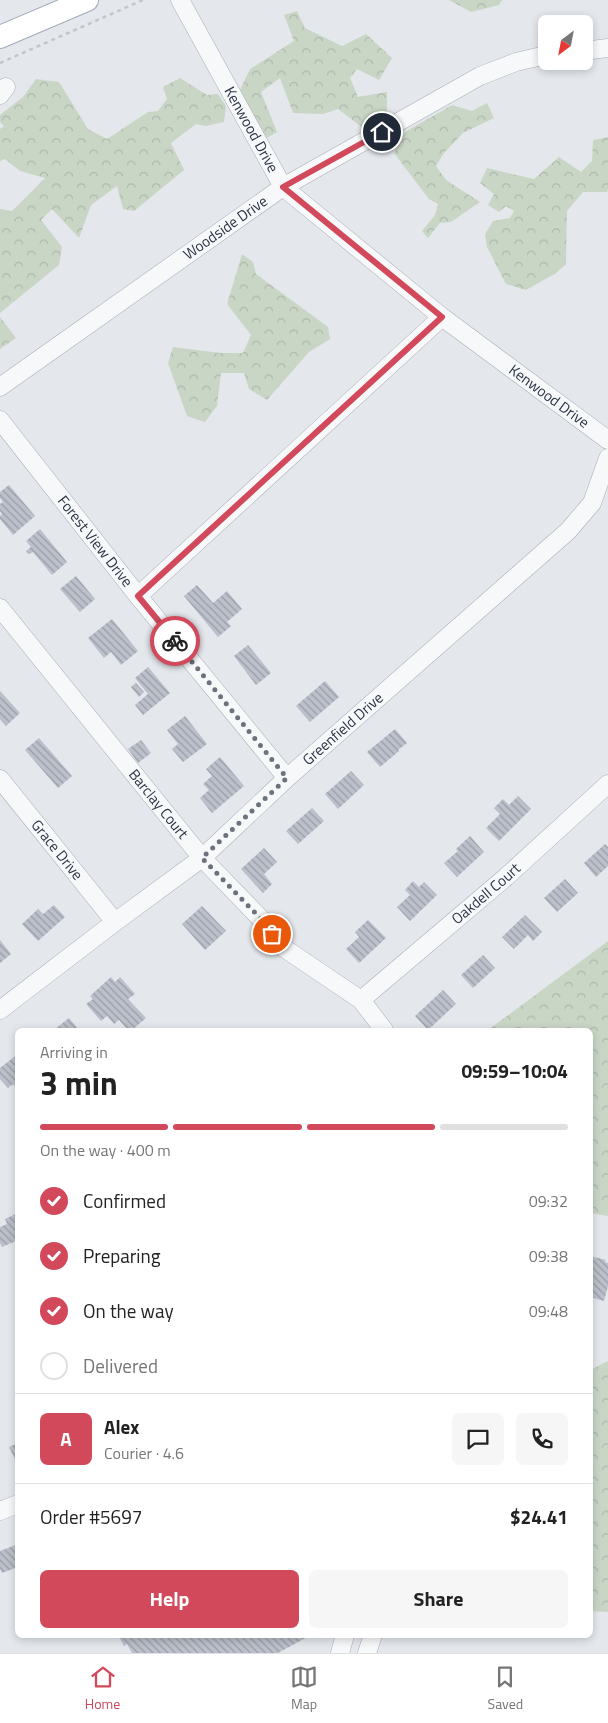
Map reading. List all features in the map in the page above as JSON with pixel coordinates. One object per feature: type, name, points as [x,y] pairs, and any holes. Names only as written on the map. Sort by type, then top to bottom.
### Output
[{"type":"main road","points":[[0,37],[87,0]]},
{"type":"street","name":"Kenwood Drive","points":[[180,0],[283,187],[442,317],[608,440]]},
{"type":"street","points":[[593,50],[608,48]]},
{"type":"street","name":"Woodside Drive","points":[[0,387],[283,187],[480,76],[516,62],[538,57]]},
{"type":"street","points":[[138,596],[442,317]]},
{"type":"street","name":"Forest View Drive","points":[[0,420],[138,596],[287,778]]},
{"type":"street","name":"Greenfield Drive","points":[[0,1010],[114,922],[202,858],[287,778],[568,531],[592,502],[608,458]]},
{"type":"street","name":"Barclay Court","points":[[0,608],[202,858],[264,922],[281,946],[360,1000],[381,1028]]},
{"type":"street","name":"Grace Drive","points":[[0,779],[114,922]]},
{"type":"street","name":"Oakdell Court","points":[[360,1000],[506,877],[608,784]]},
{"type":"street","points":[[0,1510],[15,1505]]},
{"type":"street","points":[[340,1653],[344,1638]]},
{"type":"street","points":[[367,1653],[372,1638]]},
{"type":"path","points":[[0,63],[143,0]]},
{"type":"green space","points":[[449,0],[502,0],[499,5],[471,12]]},
{"type":"green space","points":[[297,11],[305,28],[342,46],[366,34],[392,58],[379,80],[357,69],[350,78],[358,97],[387,92],[387,114],[363,128],[338,109],[323,114],[293,113],[280,78],[261,92],[277,132],[263,140],[240,90],[250,69],[294,41],[284,15]]},
{"type":"green space","points":[[180,78],[207,95],[218,94],[226,106],[224,122],[206,126],[196,124],[171,143],[184,170],[134,211],[123,209],[117,186],[91,205],[79,238],[52,209],[41,220],[62,247],[59,265],[0,313],[0,209],[12,211],[45,178],[20,171],[5,159],[0,161],[0,129],[4,126],[0,122],[0,115],[23,97],[36,79],[59,82],[88,129],[107,139],[148,112],[158,111],[167,99],[163,87]]},
{"type":"green space","points":[[487,103],[494,118],[463,133],[444,153],[436,166],[446,180],[480,202],[451,222],[440,223],[428,238],[422,231],[435,215],[438,204],[429,199],[394,153],[405,132],[452,105],[472,111]]},
{"type":"green space","points":[[608,137],[608,190],[607,192],[583,192],[567,211],[566,264],[556,273],[526,290],[506,284],[487,247],[485,234],[493,221],[510,218],[514,211],[506,206],[499,212],[488,205],[494,194],[480,183],[487,168],[534,179],[559,157],[581,172],[592,161],[593,140]]},
{"type":"green space","points":[[242,254],[253,262],[256,274],[328,327],[330,339],[309,352],[267,400],[249,389],[244,373],[221,373],[217,406],[205,422],[187,416],[168,363],[173,347],[220,353],[243,353],[251,335],[227,304]]},
{"type":"green space","points":[[0,317],[16,338],[0,349]]},
{"type":"green space","points":[[608,941],[608,1216],[593,1214],[593,1028],[491,1028]]},
{"type":"green space","points":[[608,1361],[608,1612],[593,1611],[593,1368]]},
{"type":"building","points":[[9,485],[35,516],[13,535],[0,519],[2,514],[0,504],[3,502],[0,498],[0,492]]},
{"type":"building","points":[[40,529],[67,562],[52,575],[33,552],[29,554],[26,551],[31,547],[26,541]]},
{"type":"building","points":[[76,576],[95,599],[80,612],[60,589]]},
{"type":"building","points":[[197,585],[213,603],[227,591],[242,609],[227,622],[231,626],[218,637],[184,596]]},
{"type":"building","points":[[112,619],[138,651],[121,665],[111,652],[104,658],[88,638]]},
{"type":"building","points":[[248,645],[271,673],[256,685],[234,656]]},
{"type":"building","points":[[148,667],[170,693],[143,715],[135,705],[148,694],[135,678]]},
{"type":"building","points":[[325,681],[339,697],[310,722],[296,706]]},
{"type":"building","points":[[136,683],[144,692],[139,697],[131,687]]},
{"type":"building","points":[[0,691],[20,713],[6,726],[0,719]]},
{"type":"building","points":[[185,716],[207,744],[183,762],[172,749],[178,744],[167,730]]},
{"type":"building","points":[[395,729],[407,743],[380,767],[367,752]]},
{"type":"building","points":[[39,738],[72,776],[58,788],[25,750]]},
{"type":"building","points":[[141,740],[151,753],[138,763],[128,749]]},
{"type":"building","points":[[220,757],[244,786],[212,813],[200,798],[209,790],[203,784],[212,776],[206,769]]},
{"type":"building","points":[[351,771],[364,785],[338,809],[325,794]]},
{"type":"building","points":[[518,796],[531,809],[499,841],[486,828],[500,814],[494,808],[503,799],[509,805]]},
{"type":"building","points":[[312,808],[324,821],[298,844],[286,831]]},
{"type":"building","points":[[470,836],[484,852],[457,877],[444,863],[458,851],[456,849]]},
{"type":"building","points":[[605,844],[608,847],[608,866],[596,877],[584,863]]},
{"type":"building","points":[[264,848],[277,862],[264,874],[272,884],[263,893],[241,869]]},
{"type":"building","points":[[565,879],[578,893],[557,912],[544,898]]},
{"type":"building","points":[[413,881],[419,887],[424,882],[437,895],[410,921],[397,907],[410,895],[405,890]]},
{"type":"building","points":[[54,905],[65,917],[38,941],[22,924],[38,909],[43,914]]},
{"type":"building","points":[[202,906],[226,931],[205,950],[182,924]]},
{"type":"building","points":[[525,915],[542,932],[533,941],[528,935],[514,949],[502,937]]},
{"type":"building","points":[[368,920],[386,938],[359,963],[346,949],[359,937],[355,932]]},
{"type":"building","points":[[0,940],[11,954],[0,963]]},
{"type":"building","points":[[483,955],[495,968],[473,988],[461,975]]},
{"type":"building","points":[[111,977],[115,982],[120,977],[135,994],[128,999],[146,1018],[134,1028],[126,1028],[119,1020],[114,1024],[107,1016],[101,1021],[86,1004],[93,999],[90,996]]},
{"type":"building","points":[[443,990],[456,1004],[430,1028],[426,1028],[415,1016]]},
{"type":"building","points":[[69,1018],[77,1028],[56,1028]]},
{"type":"building","points":[[15,1056],[15,1086],[13,1084],[8,1088],[0,1079],[0,1068]]},
{"type":"building","points":[[15,1214],[15,1241],[2,1247],[0,1243],[0,1227],[7,1224],[5,1219]]},
{"type":"building","points":[[593,1257],[606,1260],[605,1262],[608,1263],[608,1286],[604,1301],[593,1298]]},
{"type":"building","points":[[15,1444],[15,1459],[9,1447]]},
{"type":"building","points":[[15,1545],[15,1568],[2,1573],[0,1569],[0,1551]]},
{"type":"building","points":[[120,1638],[306,1638],[278,1653],[132,1653],[127,1644],[124,1646]]},
{"type":"way so far","points":[[175,641],[287,778],[202,858],[264,922],[272,934]]},
{"type":"route","points":[[175,641],[138,596],[442,317],[283,187],[382,132]]}]
